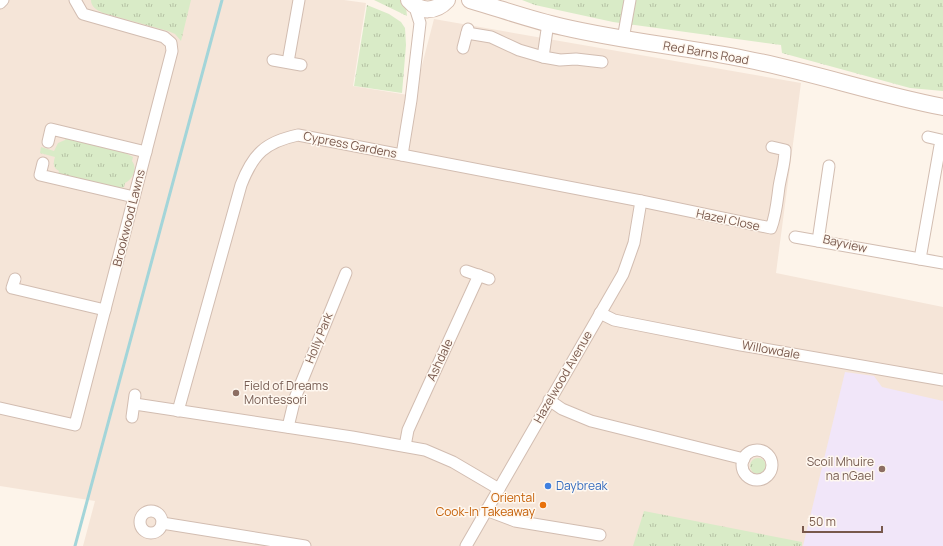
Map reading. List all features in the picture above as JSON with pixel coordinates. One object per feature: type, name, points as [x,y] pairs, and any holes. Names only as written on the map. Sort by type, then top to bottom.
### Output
[{"type":"street","points":[[0,3],[3,0]]},
{"type":"street","name":"Brookwood Lawns","points":[[0,408],[75,425],[172,51],[171,43],[164,37],[83,14],[75,0]]},
{"type":"street","points":[[288,62],[298,0]]},
{"type":"street","points":[[420,23],[434,9],[442,5],[447,0]]},
{"type":"street","name":"Red Barns Road","points":[[470,0],[523,17],[548,23],[803,71],[859,87],[943,107]]},
{"type":"street","points":[[623,38],[630,0]]},
{"type":"street","points":[[411,2],[422,9],[434,9]]},
{"type":"street","points":[[402,155],[411,100],[420,23],[411,2]]},
{"type":"street","points":[[543,57],[548,23]]},
{"type":"street","points":[[463,48],[468,31],[491,37],[519,50],[543,57],[560,60],[576,59],[602,62]]},
{"type":"street","points":[[273,60],[301,65]]},
{"type":"street","points":[[48,142],[51,130],[146,152]]},
{"type":"street","name":"Cypress Gardens","points":[[178,411],[241,186],[248,168],[258,154],[283,138],[298,135],[641,202]]},
{"type":"street","points":[[920,259],[942,141],[928,137]]},
{"type":"street","name":"Hazel Close","points":[[641,202],[771,228],[777,208],[779,186],[785,161],[785,150],[772,147]]},
{"type":"street","points":[[43,163],[40,175],[134,197]]},
{"type":"street","name":"Bayview","points":[[829,166],[818,241],[943,263]]},
{"type":"street","name":"Hazelwood Avenue","points":[[466,546],[623,274],[634,243],[641,202]]},
{"type":"street","points":[[795,237],[818,241]]},
{"type":"street","name":"Ashdale","points":[[405,446],[408,430],[484,277],[466,271]]},
{"type":"street","name":"Holly Park","points":[[288,427],[295,398],[346,273]]},
{"type":"street","points":[[15,279],[12,288],[105,310]]},
{"type":"street","name":"Willowdale","points":[[600,313],[614,320],[637,325],[943,380]]},
{"type":"street","points":[[132,417],[135,400],[178,411],[405,446],[425,450],[453,462],[499,489]]},
{"type":"street","points":[[549,400],[562,409],[591,421],[744,459]]},
{"type":"street","points":[[486,510],[515,521],[600,535]]},
{"type":"street","points":[[162,523],[305,546]]},
{"type":"shaded area","points":[[0,0],[344,0],[366,3],[353,86],[414,96],[434,19],[801,83],[776,273],[943,307],[943,546],[83,546],[95,501],[0,486]]},
{"type":"shaded area","name":"Scoil Mhuire na nGael","points":[[845,372],[874,376],[882,387],[943,401],[943,546],[803,546]]},
{"type":"green space","points":[[91,0],[191,0],[181,41],[175,34],[168,31],[103,13],[93,6]]},
{"type":"green space","points":[[374,0],[402,0],[406,7],[407,16]]},
{"type":"green space","points":[[522,0],[943,0],[943,91],[910,88],[782,53],[781,45],[613,22],[535,5]]},
{"type":"green space","points":[[367,5],[389,14],[401,22],[405,28],[406,45],[402,93],[354,86]]},
{"type":"green space","points":[[66,137],[125,153],[133,157],[132,161],[135,167],[134,174],[125,183],[124,187],[120,188],[58,175],[59,171],[54,165],[55,157],[40,153],[41,147],[54,151],[58,143],[65,140]]},
{"type":"green space","points":[[755,458],[761,458],[766,463],[764,472],[761,474],[755,474],[750,469],[750,463]]},
{"type":"green space","points":[[644,511],[802,542],[802,546],[633,546]]},
{"type":"waterway","points":[[75,546],[222,0]]},
{"type":"place","name":"Field of Dreams Montessori","points":[[236,393]]},
{"type":"place","name":"Scoil Mhuire na nGael","points":[[882,469]]},
{"type":"place","name":"Daybreak","points":[[548,486]]},
{"type":"place","name":"Oriental Cook-In Takeaway","points":[[543,505]]}]
